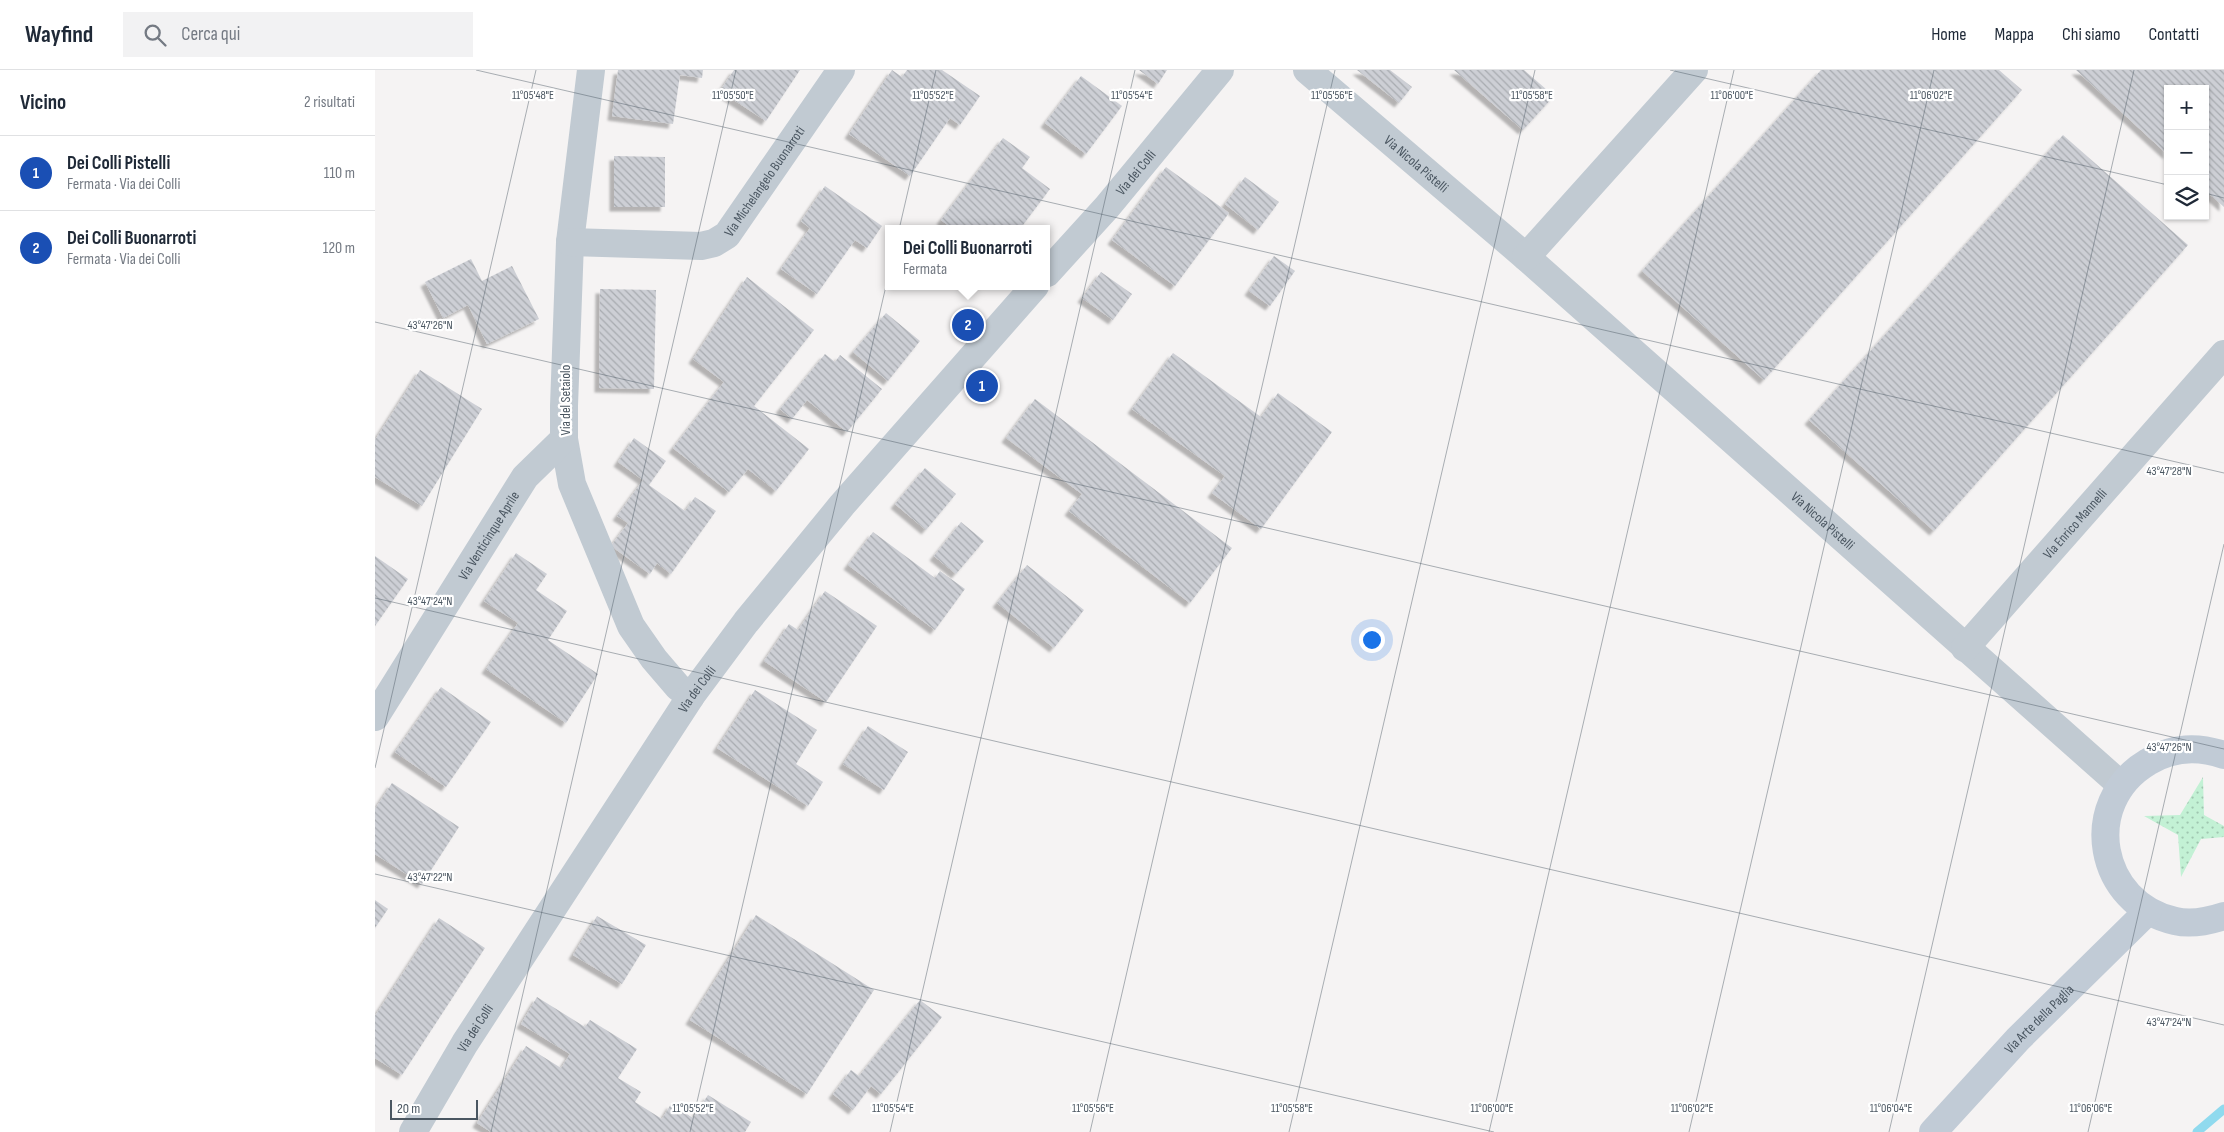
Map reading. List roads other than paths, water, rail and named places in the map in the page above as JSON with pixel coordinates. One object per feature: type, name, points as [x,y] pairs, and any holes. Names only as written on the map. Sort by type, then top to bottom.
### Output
[{"type":"main road","points":[[2224,755],[2209,750],[2183,748],[2158,755],[2136,769],[2121,785],[2107,813],[2105,840],[2111,868],[2125,892],[2148,911],[2176,922],[2204,922],[2224,916]]},
{"type":"main road","name":"Via Arte della Paglia","points":[[1933,1132],[2018,1039],[2148,911]]},
{"type":"street","name":"Via del Setaiolo","points":[[591,70],[570,242],[564,439],[572,484],[631,626],[654,659],[678,687],[691,696]]},
{"type":"street","name":"Via Michelangelo Buonarroti","points":[[570,242],[701,246],[715,243],[727,234],[841,70]]},
{"type":"street","name":"Via dei Colli","points":[[1050,270],[1107,207],[1220,70]]},
{"type":"street","name":"Via Nicola Pistelli","points":[[1307,70],[1526,257],[2121,785]]},
{"type":"street","points":[[1526,257],[1693,70]]},
{"type":"street","name":"Via dei Colli","points":[[413,1132],[465,1042],[691,696],[747,622],[842,505],[1031,290]]},
{"type":"street","name":"Via Enrico Mannelli","points":[[1965,648],[2224,354]]},
{"type":"street","name":"Via Venticinque Aprile","points":[[375,716],[525,477],[564,439]]},
{"type":"waterway","points":[[2197,1132],[2224,1109]]},
{"type":"place","name":"Dei Colli Buonarroti","points":[[968,325]]},
{"type":"place","name":"Dei Colli Pistelli","points":[[982,386]]}]
